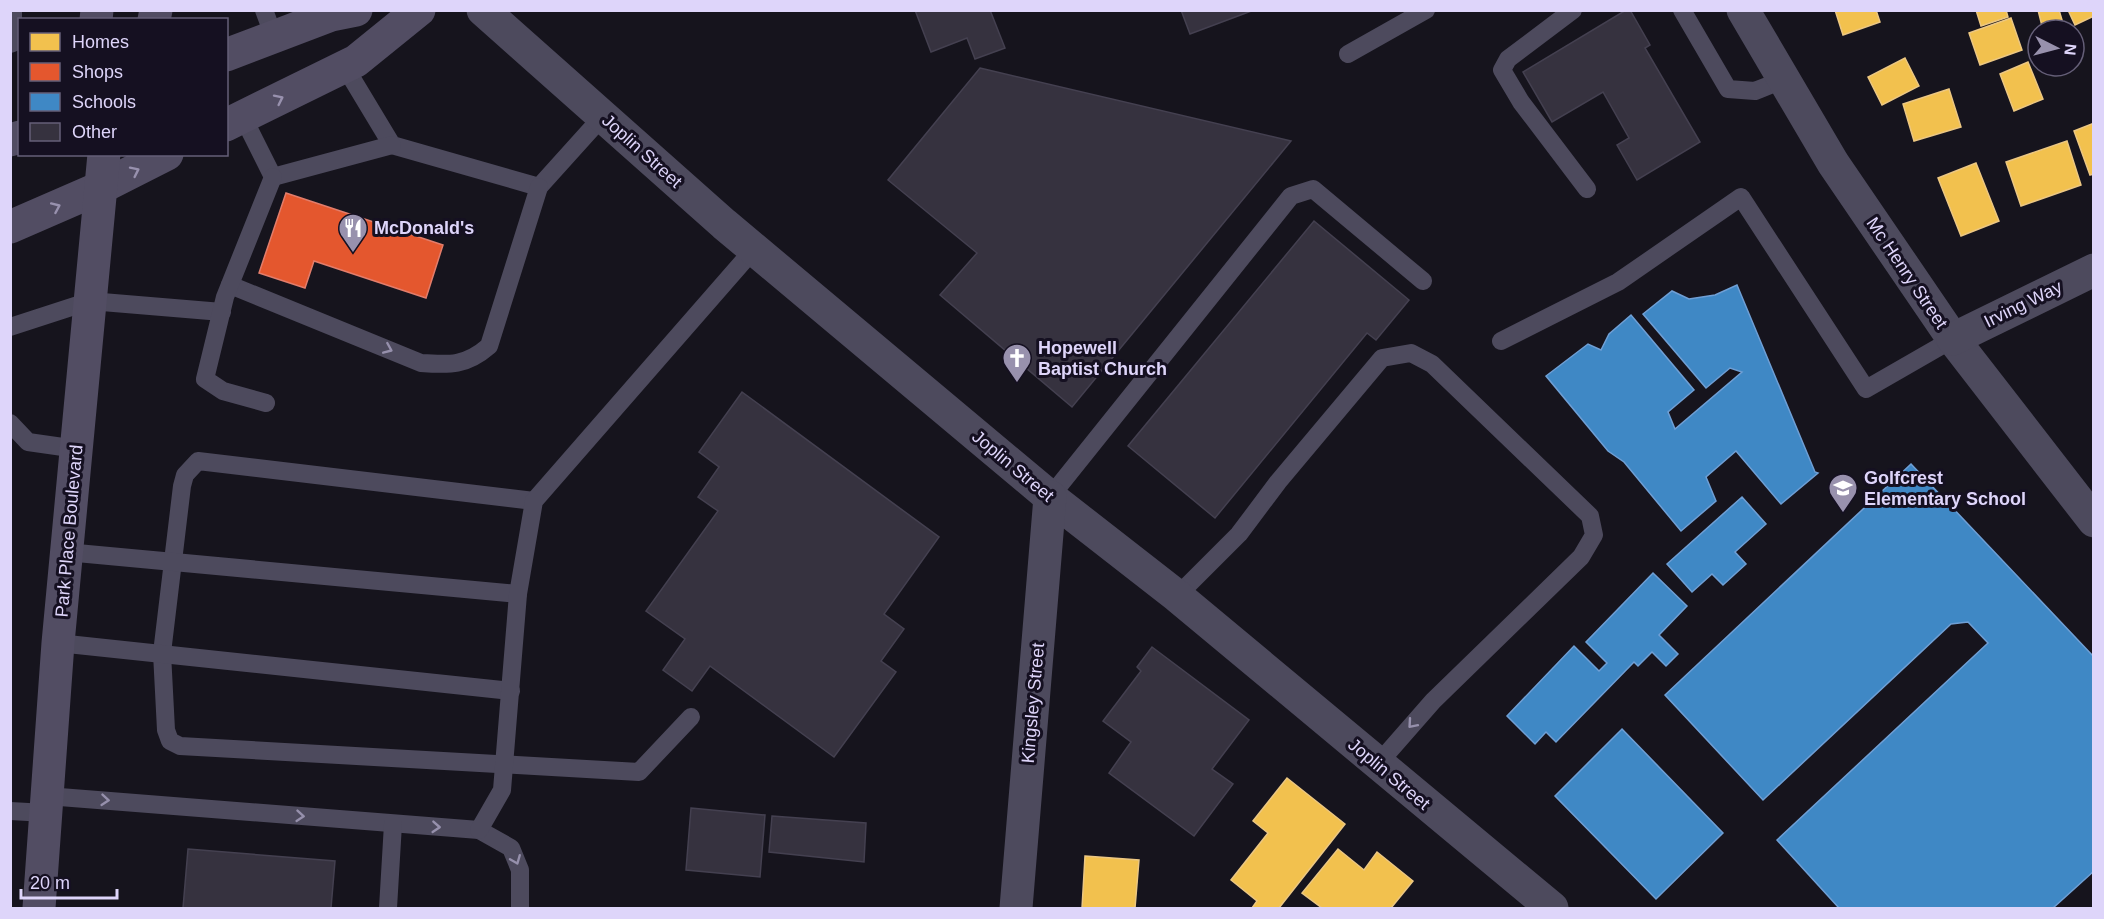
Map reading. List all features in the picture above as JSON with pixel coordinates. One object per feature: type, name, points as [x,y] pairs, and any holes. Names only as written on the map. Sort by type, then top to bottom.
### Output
[{"type":"main road","points":[[228,54],[269,24],[356,10]]},
{"type":"main road","points":[[235,121],[357,61],[419,10]]},
{"type":"main road","name":"Park Place Boulevard","points":[[39,909],[58,643],[104,156]]},
{"type":"main road","points":[[10,227],[102,187],[163,156]]},
{"type":"street","name":"Joplin Street","points":[[483,10],[754,249],[1050,497],[1177,596],[1552,909]]},
{"type":"street","name":"Mc Henry Street","points":[[1743,10],[1833,164],[1953,339],[2094,521]]},
{"type":"street","name":"Irving Way","points":[[1953,339],[2094,270]]},
{"type":"street","name":"Kingsley Street","points":[[1016,909],[1050,497]]},
{"type":"lane","points":[[10,44],[13,43],[13,10]]},
{"type":"lane","points":[[1348,54],[1426,10]]},
{"type":"lane","points":[[1573,10],[1508,59],[1502,70],[1521,102],[1587,189]]},
{"type":"lane","points":[[1682,10],[1728,89],[1755,91],[1784,80]]},
{"type":"lane","points":[[345,67],[392,145]]},
{"type":"lane","points":[[230,285],[421,363],[449,365],[475,359],[489,346],[539,187],[603,116]]},
{"type":"lane","points":[[235,121],[273,177]]},
{"type":"lane","points":[[273,177],[392,145],[539,187]]},
{"type":"lane","points":[[266,403],[223,391],[205,379],[230,285],[273,177]]},
{"type":"lane","points":[[1050,497],[1291,195],[1313,189],[1423,281]]},
{"type":"lane","points":[[1501,341],[1617,282],[1741,197],[1866,389],[1953,339]]},
{"type":"lane","points":[[479,830],[502,790],[518,594],[534,501],[754,249]]},
{"type":"lane","points":[[10,327],[90,302],[222,312]]},
{"type":"lane","points":[[1177,596],[1239,534],[1278,482],[1382,357],[1412,353],[1432,364],[1467,395],[1590,516],[1594,535],[1581,557],[1449,686],[1377,765]]},
{"type":"lane","points":[[10,423],[28,442],[76,449]]},
{"type":"lane","points":[[534,501],[198,461],[185,475],[171,560],[162,653],[165,730],[170,741],[180,746],[639,772],[691,717]]},
{"type":"lane","points":[[66,552],[518,594]]},
{"type":"lane","points":[[58,643],[511,692]]},
{"type":"lane","points":[[10,811],[46,804],[479,830],[511,848],[520,870],[520,909]]},
{"type":"lane","points":[[388,909],[393,824]]},
{"type":"building: Homes","points":[[1835,10],[1876,10],[1880,22],[1843,35]]},
{"type":"building: Homes","points":[[1976,10],[2006,10],[2008,17],[1981,26]]},
{"type":"building: Homes","points":[[2038,10],[2059,10],[2061,18],[2040,18]]},
{"type":"building: Homes","points":[[2068,10],[2094,10],[2094,16],[2086,20],[2072,18]]},
{"type":"building: Homes","points":[[2011,18],[2022,50],[1980,65],[1969,33]]},
{"type":"building: Homes","points":[[1905,58],[1919,86],[1882,105],[1868,77]]},
{"type":"building: Homes","points":[[2026,63],[2026,78],[2034,78],[2043,99],[2014,111],[2000,74]]},
{"type":"building: Homes","points":[[1949,89],[1961,127],[1914,141],[1903,104]]},
{"type":"building: Homes","points":[[2094,123],[2094,174],[2090,175],[2074,131]]},
{"type":"building: Homes","points":[[2067,141],[2081,185],[2021,206],[2006,162]]},
{"type":"building: Homes","points":[[1976,163],[1999,221],[1961,236],[1938,178]]},
{"type":"building: Homes","points":[[1287,778],[1345,824],[1279,908],[1252,908],[1257,901],[1231,880],[1268,833],[1253,821]]},
{"type":"building: Homes","points":[[1338,849],[1364,870],[1377,852],[1413,881],[1391,908],[1322,908],[1302,893]]},
{"type":"building: Homes","points":[[1085,856],[1139,860],[1135,908],[1082,908]]},
{"type":"building: Shops","name":"McDonald's","points":[[286,193],[443,245],[426,298],[314,261],[305,288],[259,273]]},
{"type":"building: Schools","points":[[1737,285],[1815,472],[1818,473],[1781,504],[1736,451],[1706,477],[1716,501],[1681,531],[1624,462],[1608,451],[1546,376],[1588,344],[1601,350],[1609,334],[1631,315],[1694,390],[1668,412],[1675,429],[1742,372],[1730,368],[1706,388],[1643,314],[1672,291],[1689,299],[1715,295]]},
{"type":"building: Schools","points":[[1911,464],[2094,657],[2094,871],[2053,908],[1839,908],[1777,840],[1988,643],[1968,622],[1951,624],[1763,800],[1665,695]]},
{"type":"building: Schools","points":[[1742,497],[1766,524],[1735,552],[1746,564],[1723,585],[1712,574],[1692,592],[1667,564]]},
{"type":"building: Schools","points":[[1653,573],[1687,606],[1659,635],[1678,654],[1666,666],[1652,652],[1638,666],[1634,662],[1556,742],[1546,732],[1535,744],[1507,716],[1574,646],[1599,671],[1607,663],[1586,642]]},
{"type":"building: Schools","points":[[1622,729],[1723,833],[1656,899],[1555,796]]},
{"type":"building: Other","points":[[915,10],[990,10],[1005,48],[975,59],[967,38],[931,52]]},
{"type":"building: Other","points":[[1181,10],[1254,10],[1190,34]]},
{"type":"building: Other","points":[[1626,10],[1630,10],[1650,45],[1645,48],[1700,142],[1637,180],[1617,145],[1629,138],[1603,92],[1552,122],[1523,72]]},
{"type":"building: Other","points":[[980,68],[1291,141],[1072,407],[940,295],[977,253],[888,180]]},
{"type":"building: Other","points":[[1314,221],[1409,300],[1376,340],[1367,333],[1215,518],[1128,446]]},
{"type":"building: Other","points":[[742,392],[939,537],[884,614],[904,629],[881,661],[896,672],[834,757],[710,666],[692,691],[663,670],[685,639],[646,611],[718,511],[698,497],[719,467],[699,452]]},
{"type":"building: Other","points":[[1152,647],[1249,720],[1212,769],[1233,784],[1194,836],[1109,773],[1131,742],[1103,721],[1141,671],[1137,667]]},
{"type":"building: Other","points":[[691,808],[765,815],[760,877],[686,870]]},
{"type":"building: Other","points":[[772,816],[866,823],[864,862],[769,852]]},
{"type":"building: Other","points":[[188,849],[335,861],[331,908],[183,908]]},
{"type":"place","name":"McDonald's","points":[[353,254]]},
{"type":"place","name":"Hopewell Baptist Church","points":[[1017,384]]},
{"type":"place","name":"Golfcrest Elementary School","points":[[1843,514]]}]
